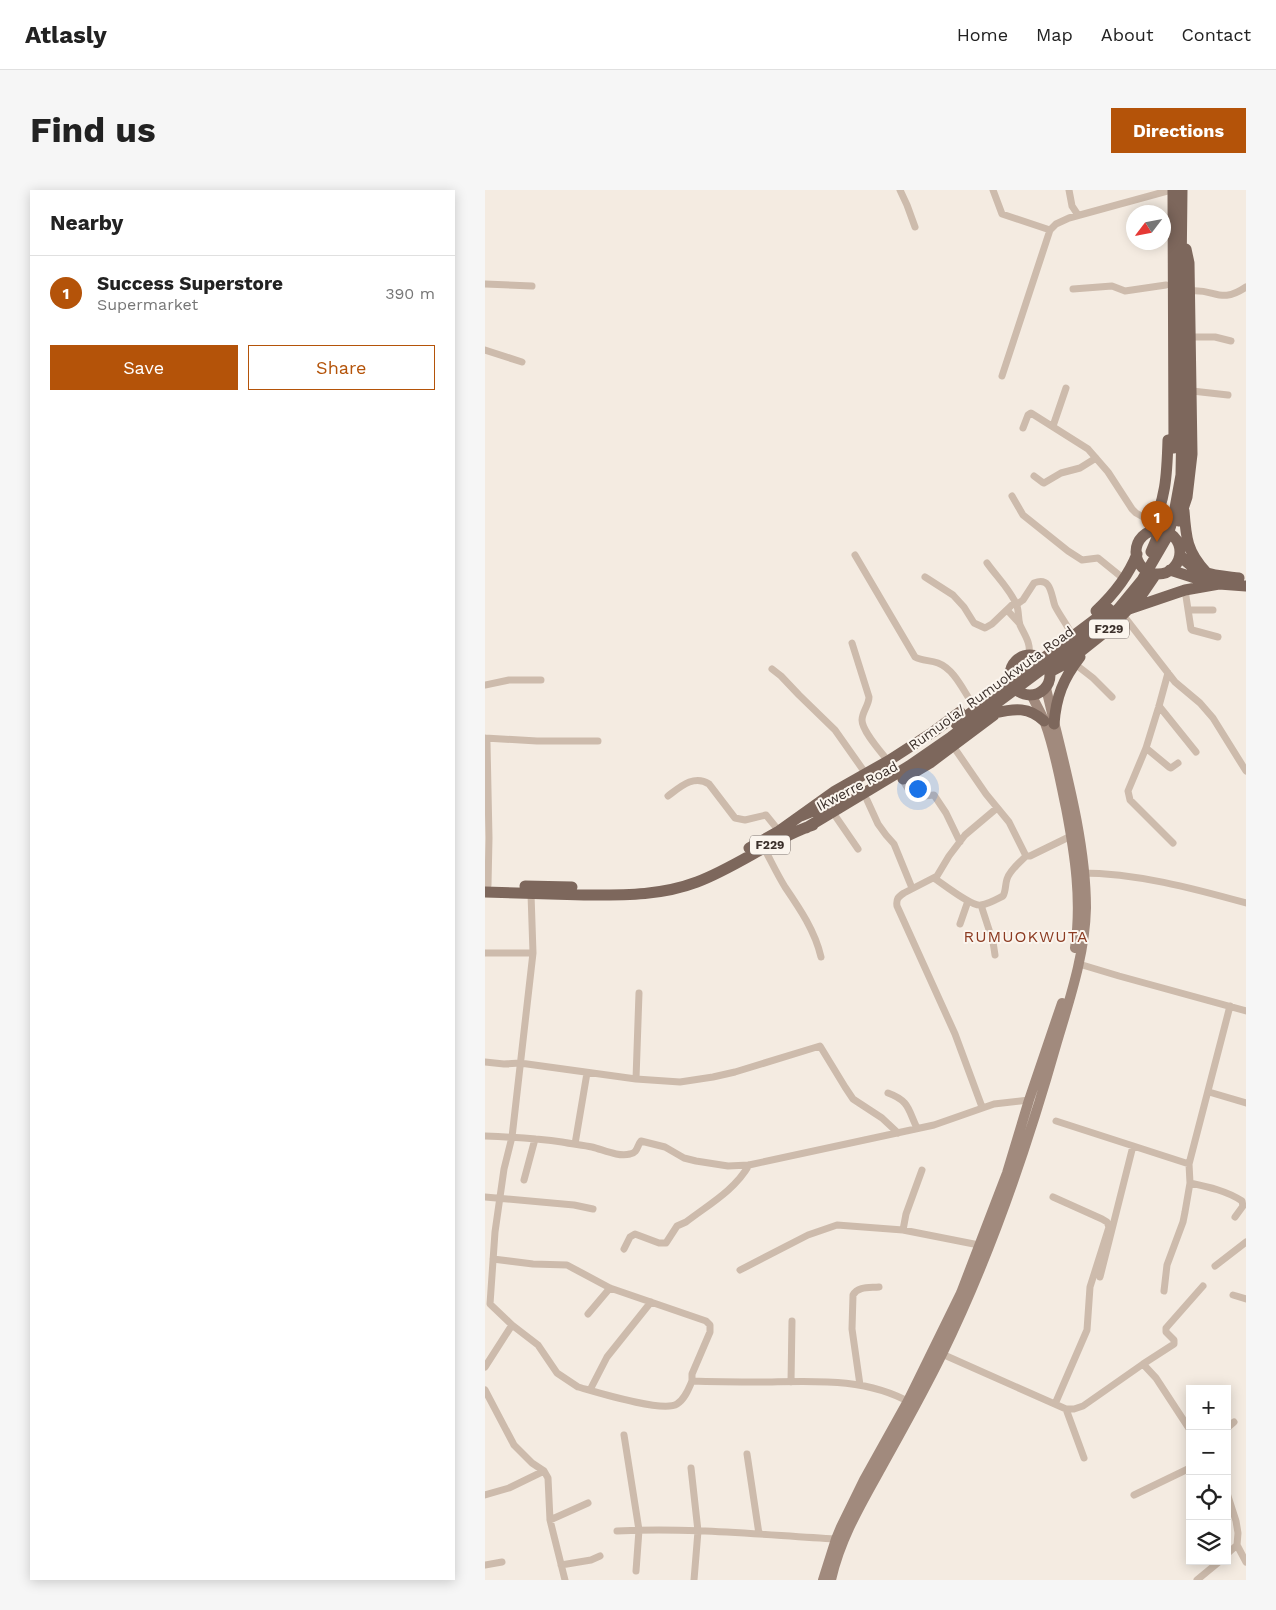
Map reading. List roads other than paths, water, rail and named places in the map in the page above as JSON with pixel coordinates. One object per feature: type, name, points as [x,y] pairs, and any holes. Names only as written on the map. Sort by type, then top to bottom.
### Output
[{"type":"main road","name":"Rumuola/ Rumuokwuta Road","points":[[1172,190],[1177,241]]},
{"type":"main road","name":"Rumuola/ Rumuokwuta Road","points":[[835,810],[917,752],[1109,609],[1137,574],[1151,551],[1167,515],[1174,478],[1177,241],[1182,190]]},
{"type":"main road","points":[[1137,554],[1139,562],[1144,568],[1156,574],[1170,570],[1176,565],[1180,555],[1179,547],[1173,536],[1167,532],[1152,528],[1162,501],[1167,474],[1167,254],[1177,241],[1188,253],[1192,454],[1187,497],[1173,536]]},
{"type":"main road","points":[[1183,508],[1189,549],[1194,559],[1207,573]]},
{"type":"main road","name":"F229","points":[[1032,655],[1070,631],[1106,601],[1132,567],[1139,542],[1152,528]]},
{"type":"main road","points":[[1180,555],[1187,564],[1197,570],[1246,579]]},
{"type":"main road","points":[[1170,570],[1219,584],[1246,586]]},
{"type":"main road","name":"F229","points":[[1050,672],[1065,664],[1126,612],[1141,596],[1156,574]]},
{"type":"main road","points":[[1126,612],[1185,590],[1219,584]]},
{"type":"main road","points":[[1049,723],[1067,675],[1090,644]]},
{"type":"main road","points":[[823,1580],[836,1539],[864,1480],[912,1403],[942,1354],[964,1306],[1010,1189],[1043,1094],[1079,964],[1085,923],[1081,873],[1071,796],[1049,723],[1027,695],[1013,687],[1010,675],[1012,667],[1017,660],[1032,655],[1044,661],[1050,672],[1047,688],[1049,723],[1071,836],[1081,873],[1078,921],[1072,966],[1007,1173],[961,1294],[912,1403],[840,1547],[831,1580]]},
{"type":"main road","name":"Ikwerre Road","points":[[486,887],[630,888],[653,886],[682,880],[709,869],[779,831],[835,791],[888,761],[933,732],[1010,675]]},
{"type":"main road","points":[[1027,695],[1040,694],[1047,688]]},
{"type":"main road","name":"Ikwerre Road","points":[[486,887],[531,894],[630,895],[663,892],[683,887],[705,879],[806,828],[835,810],[867,800],[929,763],[995,713],[1027,695]]},
{"type":"main road","points":[[995,713],[1011,709],[1024,710],[1038,715],[1049,723]]},
{"type":"main road","points":[[801,816],[835,810]]},
{"type":"street","points":[[899,190],[915,227]]},
{"type":"street","points":[[993,190],[1002,214],[1050,230]]},
{"type":"street","points":[[1069,190],[1072,206],[1078,215]]},
{"type":"street","points":[[1002,376],[1050,230],[1062,220],[1172,190]]},
{"type":"street","points":[[485,284],[533,286]]},
{"type":"street","points":[[1073,289],[1112,286],[1125,291],[1166,285]]},
{"type":"street","points":[[1190,290],[1231,295],[1246,287]]},
{"type":"street","points":[[1191,337],[1215,337],[1231,341]]},
{"type":"street","points":[[485,350],[522,362]]},
{"type":"street","points":[[1053,426],[1066,388]]},
{"type":"street","points":[[1192,391],[1228,395]]},
{"type":"street","points":[[1023,428],[1028,415],[1031,413],[1088,449],[1108,472],[1132,509],[1152,528]]},
{"type":"street","points":[[1034,476],[1044,483],[1065,471],[1080,468],[1095,458]]},
{"type":"street","points":[[1012,496],[1023,515],[1068,551],[1081,560],[1098,558],[1124,579]]},
{"type":"street","points":[[855,555],[915,657],[921,660],[937,662],[950,670],[972,703]]},
{"type":"street","points":[[987,563],[1016,604],[1019,623]]},
{"type":"street","points":[[925,577],[953,595],[965,607],[974,623],[985,628],[1023,600],[1034,583],[1043,582],[1051,590],[1055,606],[1070,631]]},
{"type":"street","points":[[1185,590],[1192,630],[1219,637]]},
{"type":"street","points":[[1007,610],[1019,623],[1029,642],[1032,655]]},
{"type":"street","points":[[1189,610],[1213,610]]},
{"type":"street","points":[[1126,612],[1175,682],[1213,718],[1245,769]]},
{"type":"street","points":[[852,643],[869,697],[862,723],[888,761]]},
{"type":"street","points":[[1075,664],[1093,678],[1112,697]]},
{"type":"street","points":[[772,669],[835,730],[866,774]]},
{"type":"street","points":[[1168,672],[1159,706],[1128,795],[1130,800],[1173,843]]},
{"type":"street","points":[[485,685],[509,680],[541,680]]},
{"type":"street","points":[[1159,706],[1196,752]]},
{"type":"street","points":[[486,887],[489,796],[487,743],[485,738],[598,741]]},
{"type":"street","points":[[953,746],[986,794],[1009,822],[1026,856]]},
{"type":"street","points":[[1145,748],[1171,768],[1178,763]]},
{"type":"street","points":[[902,779],[913,797],[934,795],[946,813],[960,842]]},
{"type":"street","points":[[667,796],[685,784],[699,780],[709,784],[735,818],[745,820],[766,815],[779,831]]},
{"type":"street","points":[[867,800],[879,824],[894,844],[912,888]]},
{"type":"street","points":[[982,1107],[955,1034],[896,901],[899,896],[912,888],[934,878],[943,869],[949,856],[960,842],[997,808]]},
{"type":"street","points":[[835,810],[858,849]]},
{"type":"street","points":[[934,878],[968,901],[981,906],[1003,896],[1009,874],[1026,856],[1030,856],[1071,836]]},
{"type":"street","points":[[765,848],[785,886],[802,912],[819,948],[821,957]]},
{"type":"street","points":[[1081,873],[1106,873],[1153,880],[1216,894],[1246,903]]},
{"type":"street","points":[[493,1259],[533,1264],[567,1265],[610,1288],[706,1321],[710,1325],[710,1332],[687,1392],[677,1404],[668,1407],[651,1405],[578,1386],[557,1373],[538,1345],[488,1304],[493,1259],[500,1199],[504,1169],[512,1137],[533,953],[531,894]]},
{"type":"street","points":[[960,924],[968,901]]},
{"type":"street","points":[[981,906],[993,942],[995,955]]},
{"type":"street","points":[[485,953],[533,953]]},
{"type":"street","points":[[1079,964],[1246,1012]]},
{"type":"street","points":[[635,1079],[639,993]]},
{"type":"street","points":[[1164,1291],[1167,1265],[1183,1222],[1190,1183],[1189,1164],[1230,1006]]},
{"type":"street","points":[[485,1062],[520,1063],[635,1079],[680,1082],[713,1077],[760,1065],[820,1046],[853,1099],[882,1118],[898,1133]]},
{"type":"street","points":[[575,1144],[587,1073]]},
{"type":"street","points":[[1209,1092],[1246,1102]]},
{"type":"street","points":[[888,1093],[902,1099],[908,1106],[917,1128]]},
{"type":"street","points":[[485,1136],[535,1138],[575,1144],[622,1155],[635,1152],[641,1141],[665,1147],[684,1158],[696,1161],[728,1166],[749,1165],[934,1125],[982,1107],[1029,1100]]},
{"type":"street","points":[[1056,1121],[1189,1164]]},
{"type":"street","points":[[525,1180],[535,1138]]},
{"type":"street","points":[[1100,1277],[1133,1146]]},
{"type":"street","points":[[624,1250],[630,1237],[635,1234],[659,1243],[666,1243],[677,1226],[686,1222],[736,1184],[749,1165]]},
{"type":"street","points":[[903,1230],[906,1214],[922,1170]]},
{"type":"street","points":[[1190,1183],[1217,1189],[1234,1196],[1242,1202],[1243,1206],[1235,1217]]},
{"type":"street","points":[[485,1197],[574,1205],[593,1209]]},
{"type":"street","points":[[1053,1197],[1102,1219],[1107,1222],[1109,1227],[1090,1287],[1087,1330],[1055,1404]]},
{"type":"street","points":[[739,1270],[808,1235],[837,1224],[903,1230],[979,1245]]},
{"type":"street","points":[[1215,1266],[1246,1242]]},
{"type":"street","points":[[942,1354],[1055,1404],[1067,1409],[1074,1409],[1083,1406],[1174,1344],[1174,1340],[1166,1332],[1166,1328],[1203,1286]]},
{"type":"street","points":[[860,1386],[852,1329],[853,1294],[860,1288],[879,1287]]},
{"type":"street","points":[[589,1314],[610,1288]]},
{"type":"street","points":[[1233,1295],[1246,1299]]},
{"type":"street","points":[[590,1390],[607,1357],[651,1302]]},
{"type":"street","points":[[791,1382],[792,1321]]},
{"type":"street","points":[[485,1367],[512,1324]]},
{"type":"street","points":[[1143,1364],[1156,1378],[1186,1424]]},
{"type":"street","points":[[692,1381],[791,1382],[819,1380],[885,1392],[912,1403]]},
{"type":"street","points":[[485,1390],[514,1445],[544,1471],[548,1478],[550,1520],[565,1580]]},
{"type":"street","points":[[1067,1409],[1084,1458]]},
{"type":"street","points":[[624,1435],[639,1530],[637,1571]]},
{"type":"street","points":[[747,1454],[759,1534]]},
{"type":"street","points":[[691,1468],[698,1531],[695,1580]]},
{"type":"street","points":[[1134,1495],[1186,1470]]},
{"type":"street","points":[[485,1495],[509,1488],[544,1471]]},
{"type":"street","points":[[550,1520],[588,1503]]},
{"type":"street","points":[[1231,1508],[1238,1533],[1237,1545],[1246,1562]]},
{"type":"street","points":[[617,1531],[698,1531],[836,1539]]},
{"type":"street","points":[[1231,1550],[1237,1545]]},
{"type":"street","points":[[561,1565],[591,1560],[600,1556]]},
{"type":"street","points":[[485,1565],[502,1562]]},
{"type":"street","points":[[1197,1580],[1215,1565]]},
{"type":"place","name":"Success Superstore","points":[[1157,542]]},
{"type":"district","name":"RUMUOKWUTA","points":[[1026,936]]}]
